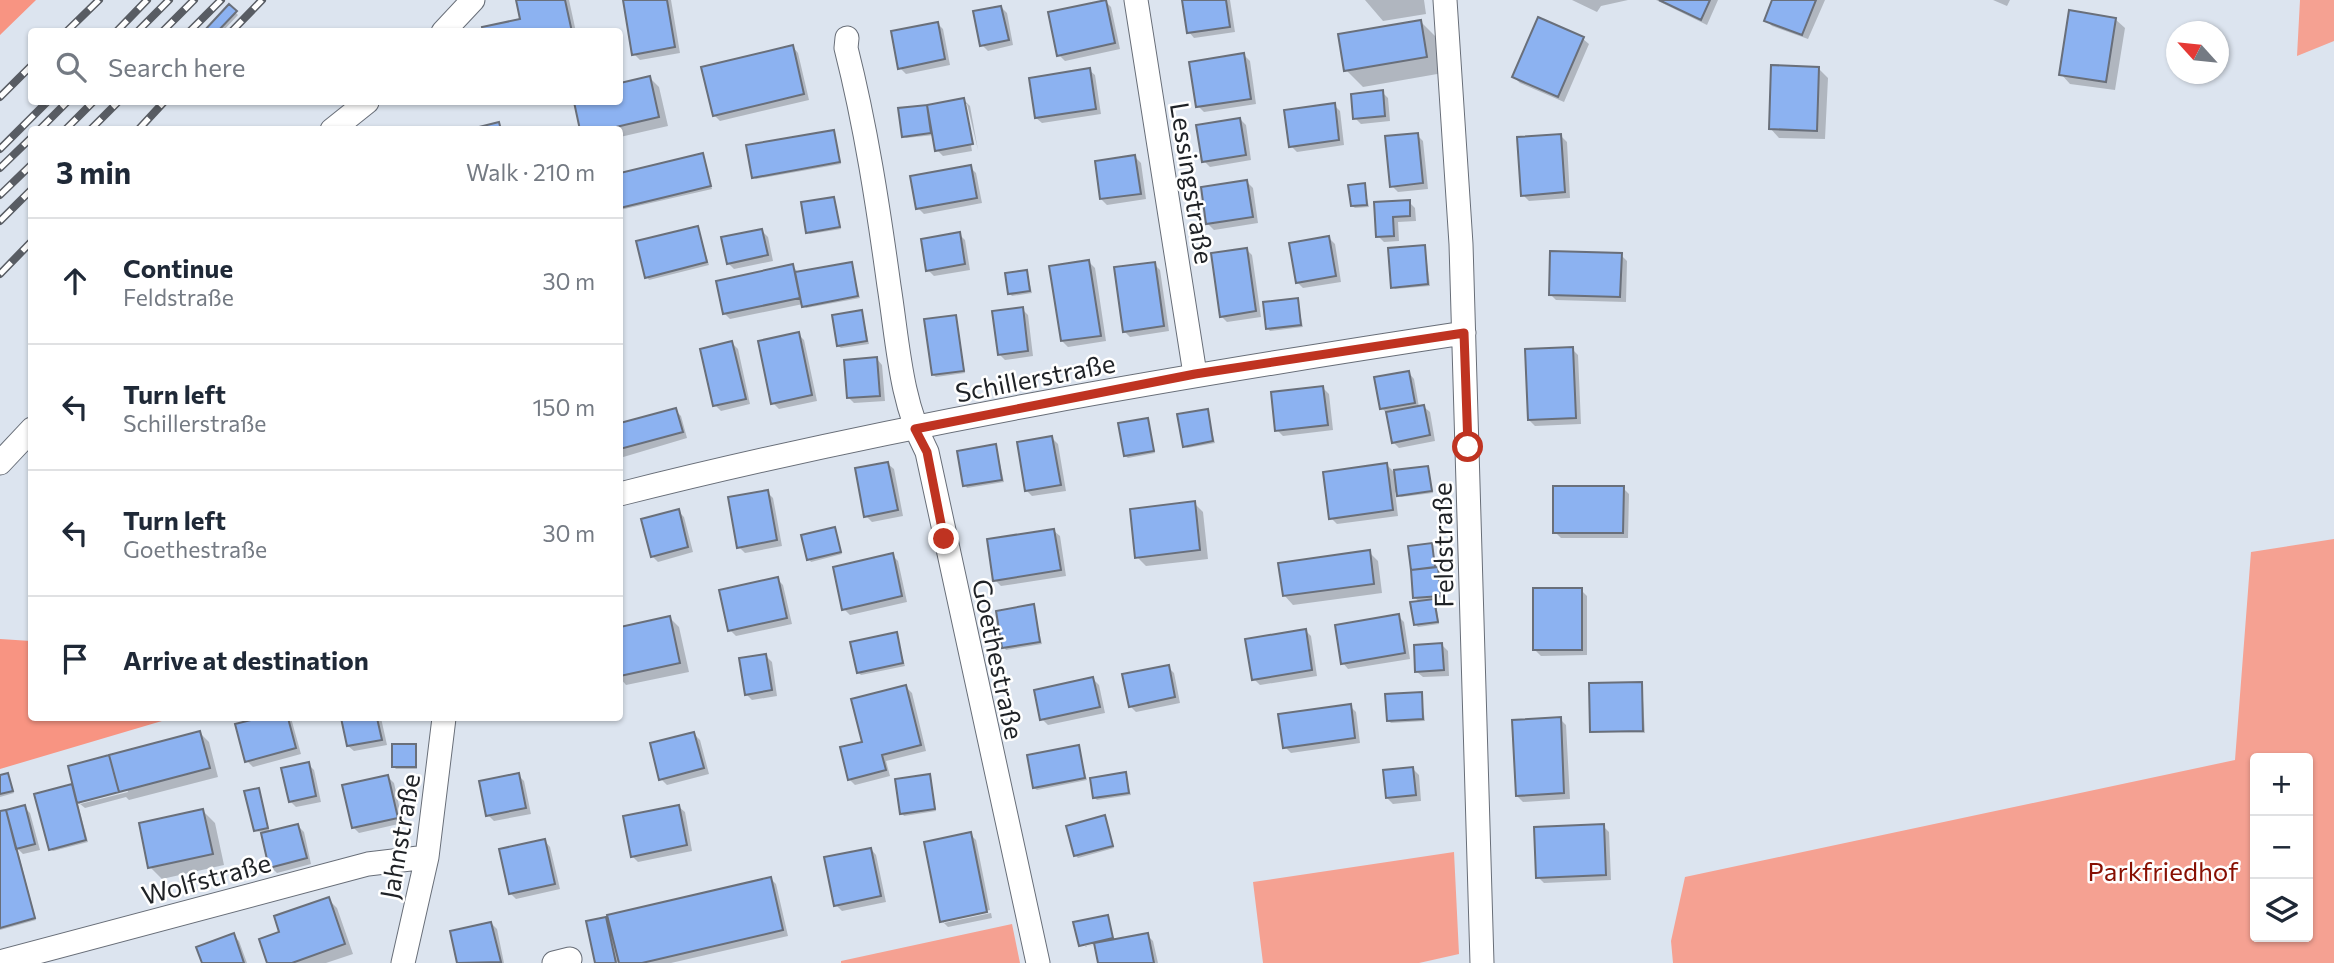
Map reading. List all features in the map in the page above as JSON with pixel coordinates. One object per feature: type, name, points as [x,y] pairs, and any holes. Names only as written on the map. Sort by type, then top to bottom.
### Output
[{"type":"street","points":[[447,28],[473,0]]},
{"type":"street","name":"Lessingstraße","points":[[1136,0],[1195,374]]},
{"type":"street","name":"Feldstraße","points":[[1444,0],[1464,333],[1482,963]]},
{"type":"street","name":"Goethestraße","points":[[847,38],[846,48],[863,113],[874,181],[906,403],[927,452],[1038,963]]},
{"type":"street","points":[[337,126],[363,105]]},
{"type":"street","name":"Schillerstraße","points":[[623,493],[915,429],[1195,374],[1464,333]]},
{"type":"street","points":[[0,463],[28,433]]},
{"type":"street","name":"Jahnstraße","points":[[402,963],[427,857],[444,721]]},
{"type":"street","name":"Wolfstraße","points":[[0,962],[368,864],[427,857]]},
{"type":"green space","points":[[2300,0],[2334,0],[2334,41],[2297,56]]},
{"type":"green space","name":"Parkfriedhof","points":[[2334,539],[2334,963],[1673,963],[1671,941],[1685,877],[2235,760],[2251,552]]},
{"type":"green space","points":[[1454,852],[1459,954],[1419,963],[1263,963],[1253,882]]},
{"type":"green space","points":[[1012,924],[1020,963],[841,963],[841,961]]},
{"type":"shaded area","points":[[0,0],[36,0],[0,35]]},
{"type":"shaded area","points":[[0,639],[28,641],[28,721],[162,721],[0,769]]},
{"type":"building","points":[[516,0],[565,0],[571,28],[482,28],[520,19]]},
{"type":"building","points":[[623,0],[667,0],[675,47],[632,55]]},
{"type":"building","points":[[1106,0],[1115,43],[1057,56],[1048,12]]},
{"type":"building","points":[[1182,0],[1226,0],[1230,27],[1187,33]]},
{"type":"building","points":[[1659,0],[1710,0],[1701,20]]},
{"type":"building","points":[[1772,0],[1816,0],[1802,35],[1764,21]]},
{"type":"building","points":[[229,4],[237,11],[221,28],[207,28]]},
{"type":"building","points":[[1001,6],[1009,40],[980,46],[973,11]]},
{"type":"building","points":[[2069,10],[2116,18],[2106,82],[2059,75]]},
{"type":"building","points":[[1538,17],[1584,37],[1558,97],[1512,77]]},
{"type":"building","points":[[1421,20],[1427,57],[1344,71],[1338,34]]},
{"type":"building","points":[[938,22],[945,59],[898,69],[891,31]]},
{"type":"building","points":[[793,45],[804,94],[713,116],[701,67]]},
{"type":"building","points":[[1244,53],[1251,99],[1196,107],[1189,62]]},
{"type":"building","points":[[1771,65],[1819,67],[1817,131],[1769,129]]},
{"type":"building","points":[[1090,68],[1096,109],[1035,118],[1029,78]]},
{"type":"building","points":[[650,76],[659,117],[620,126],[579,126],[575,105],[623,105],[623,82]]},
{"type":"building","points":[[1383,90],[1385,116],[1353,119],[1351,94]]},
{"type":"building","points":[[964,98],[973,144],[935,151],[927,105]]},
{"type":"building","points":[[1335,103],[1339,140],[1289,147],[1284,110]]},
{"type":"building","points":[[927,105],[931,133],[902,137],[898,108]]},
{"type":"building","points":[[1240,118],[1246,155],[1202,162],[1196,125]]},
{"type":"building","points":[[499,122],[500,126],[483,126]]},
{"type":"building","points":[[834,130],[840,162],[752,178],[746,145]]},
{"type":"building","points":[[1418,133],[1423,183],[1390,187],[1385,136]]},
{"type":"building","points":[[1561,134],[1565,192],[1521,196],[1517,137]]},
{"type":"building","points":[[703,153],[711,186],[623,207],[623,172]]},
{"type":"building","points":[[1135,155],[1141,194],[1100,199],[1095,161]]},
{"type":"building","points":[[971,165],[977,198],[916,209],[910,176]]},
{"type":"building","points":[[1247,180],[1253,217],[1206,224],[1201,187]]},
{"type":"building","points":[[1365,183],[1367,205],[1351,206],[1348,185]]},
{"type":"building","points":[[834,197],[840,227],[806,233],[801,202]]},
{"type":"building","points":[[1410,200],[1410,216],[1393,217],[1394,236],[1376,237],[1374,202]]},
{"type":"building","points":[[698,226],[707,262],[645,278],[636,241]]},
{"type":"building","points":[[762,229],[768,255],[727,264],[721,237]]},
{"type":"building","points":[[960,232],[965,264],[926,271],[921,239]]},
{"type":"building","points":[[1329,236],[1336,276],[1296,283],[1289,243]]},
{"type":"building","points":[[1425,245],[1428,284],[1391,288],[1388,248]]},
{"type":"building","points":[[1247,248],[1256,311],[1220,317],[1211,253]]},
{"type":"building","points":[[1550,251],[1622,253],[1620,297],[1549,295]]},
{"type":"building","points":[[1089,260],[1101,336],[1061,341],[1049,266]]},
{"type":"building","points":[[852,262],[858,296],[802,307],[795,272]]},
{"type":"building","points":[[1155,262],[1164,326],[1123,332],[1114,267]]},
{"type":"building","points":[[793,264],[800,298],[723,314],[716,281]]},
{"type":"building","points":[[1027,270],[1030,291],[1008,294],[1005,273]]},
{"type":"building","points":[[1298,298],[1301,325],[1266,329],[1263,302]]},
{"type":"building","points":[[1023,307],[1028,351],[998,355],[992,311]]},
{"type":"building","points":[[862,310],[867,341],[837,346],[832,315]]},
{"type":"building","points":[[956,315],[964,371],[932,375],[924,319]]},
{"type":"building","points":[[799,332],[812,395],[771,404],[758,341]]},
{"type":"building","points":[[732,341],[746,399],[713,406],[700,349]]},
{"type":"building","points":[[1573,347],[1576,418],[1528,420],[1525,349]]},
{"type":"building","points":[[877,357],[880,396],[847,398],[844,360]]},
{"type":"building","points":[[1409,371],[1415,403],[1380,409],[1374,377]]},
{"type":"building","points":[[1323,386],[1328,425],[1275,431],[1271,392]]},
{"type":"building","points":[[1424,405],[1430,435],[1392,443],[1386,412]]},
{"type":"building","points":[[676,408],[683,432],[623,448],[623,422]]},
{"type":"building","points":[[1208,409],[1213,441],[1183,447],[1177,414]]},
{"type":"building","points":[[1148,418],[1154,451],[1124,456],[1118,423]]},
{"type":"building","points":[[1052,436],[1061,485],[1025,491],[1017,442]]},
{"type":"building","points":[[996,444],[1002,480],[963,486],[957,451]]},
{"type":"building","points":[[888,462],[898,510],[864,517],[855,468]]},
{"type":"building","points":[[1387,463],[1393,510],[1329,519],[1323,472]]},
{"type":"building","points":[[1428,466],[1432,491],[1397,496],[1394,470]]},
{"type":"building","points":[[1553,486],[1624,486],[1623,533],[1553,533]]},
{"type":"building","points":[[768,490],[777,540],[737,548],[728,497]]},
{"type":"building","points":[[1195,501],[1200,550],[1135,558],[1130,509]]},
{"type":"building","points":[[679,509],[688,547],[651,557],[641,519]]},
{"type":"building","points":[[835,527],[841,552],[807,560],[801,535]]},
{"type":"building","points":[[1054,529],[1061,570],[993,581],[987,539]]},
{"type":"building","points":[[1432,543],[1435,567],[1411,570],[1408,546]]},
{"type":"building","points":[[1370,550],[1374,584],[1283,596],[1278,563]]},
{"type":"building","points":[[893,553],[902,596],[842,610],[833,567]]},
{"type":"building","points":[[1438,567],[1441,596],[1413,598],[1411,570]]},
{"type":"building","points":[[778,577],[787,618],[728,631],[719,590]]},
{"type":"building","points":[[1533,588],[1582,588],[1582,650],[1533,650]]},
{"type":"building","points":[[1434,599],[1438,622],[1414,625],[1410,602]]},
{"type":"building","points":[[1034,604],[1040,642],[1002,648],[996,611]]},
{"type":"building","points":[[1399,614],[1405,653],[1341,664],[1335,625]]},
{"type":"building","points":[[670,616],[680,663],[623,675],[623,626]]},
{"type":"building","points":[[1306,629],[1312,670],[1252,680],[1245,639]]},
{"type":"building","points":[[897,632],[903,663],[857,673],[850,642]]},
{"type":"building","points":[[1442,643],[1444,670],[1415,672],[1414,645]]},
{"type":"building","points":[[766,654],[772,690],[745,695],[739,658]]},
{"type":"building","points":[[1169,665],[1175,697],[1129,707],[1122,674]]},
{"type":"building","points":[[1093,677],[1100,707],[1040,720],[1034,690]]},
{"type":"building","points":[[1642,682],[1643,731],[1590,732],[1589,683]]},
{"type":"building","points":[[906,685],[921,745],[882,755],[886,770],[848,780],[840,747],[862,742],[851,699]]},
{"type":"building","points":[[1422,692],[1423,719],[1387,721],[1385,694]]},
{"type":"building","points":[[1351,704],[1355,738],[1283,748],[1278,714]]},
{"type":"building","points":[[1561,717],[1564,793],[1516,796],[1512,720]]},
{"type":"building","points":[[247,721],[289,721],[296,748],[245,762],[235,724]]},
{"type":"building","points":[[342,721],[378,721],[382,740],[347,746]]},
{"type":"building","points":[[200,731],[210,768],[119,792],[109,755]]},
{"type":"building","points":[[694,732],[704,768],[659,780],[650,743]]},
{"type":"building","points":[[392,744],[416,744],[416,767],[392,767]]},
{"type":"building","points":[[1079,745],[1085,778],[1033,788],[1027,755]]},
{"type":"building","points":[[109,755],[119,792],[77,803],[68,766]]},
{"type":"building","points":[[309,762],[316,796],[289,802],[281,768]]},
{"type":"building","points":[[1413,767],[1416,795],[1386,798],[1383,770]]},
{"type":"building","points":[[1126,772],[1129,793],[1093,798],[1090,778]]},
{"type":"building","points":[[8,773],[13,791],[0,794],[0,775]]},
{"type":"building","points":[[519,773],[526,808],[486,816],[479,781]]},
{"type":"building","points":[[930,774],[935,809],[900,814],[895,779]]},
{"type":"building","points":[[388,775],[398,818],[352,828],[342,785]]},
{"type":"building","points":[[72,784],[86,840],[49,850],[34,794]]},
{"type":"building","points":[[259,788],[268,828],[254,831],[244,791]]},
{"type":"building","points":[[25,805],[35,844],[16,849],[6,810]]},
{"type":"building","points":[[679,805],[687,845],[631,857],[623,816]]},
{"type":"building","points":[[203,809],[213,854],[148,868],[139,823]]},
{"type":"building","points":[[6,810],[35,918],[0,928],[0,811]]},
{"type":"building","points":[[1105,815],[1113,846],[1074,856],[1066,826]]},
{"type":"building","points":[[298,824],[307,858],[269,868],[261,833]]},
{"type":"building","points":[[1604,824],[1606,875],[1536,878],[1534,827]]},
{"type":"building","points":[[971,832],[987,912],[940,922],[924,842]]},
{"type":"building","points":[[545,839],[555,884],[509,894],[499,849]]},
{"type":"building","points":[[871,848],[881,896],[834,906],[824,857]]},
{"type":"building","points":[[771,877],[783,930],[642,963],[619,963],[607,915]]},
{"type":"building","points":[[329,897],[345,944],[292,963],[267,963],[259,939],[279,932],[274,916]]},
{"type":"building","points":[[1108,915],[1113,938],[1079,946],[1073,922]]},
{"type":"building","points":[[606,917],[616,963],[595,963],[586,921]]},
{"type":"building","points":[[491,922],[501,962],[457,963],[450,931]]},
{"type":"building","points":[[234,933],[244,963],[202,963],[196,947]]},
{"type":"building","points":[[1148,933],[1154,963],[1098,963],[1094,943]]},
{"type":"railway","points":[[70,28],[99,0]]},
{"type":"railway","points":[[120,28],[147,0]]},
{"type":"railway","points":[[141,28],[169,0]]},
{"type":"railway","points":[[166,28],[194,0]]},
{"type":"railway","points":[[193,28],[221,0]]},
{"type":"railway","points":[[235,28],[262,0]]},
{"type":"railway","points":[[0,97],[28,69]]},
{"type":"railway","points":[[0,149],[44,105]]},
{"type":"railway","points":[[43,126],[64,105]]},
{"type":"railway","points":[[69,126],[90,105]]},
{"type":"railway","points":[[94,126],[115,105]]},
{"type":"railway","points":[[142,126],[161,105]]},
{"type":"railway","points":[[0,168],[28,141]]},
{"type":"railway","points":[[0,195],[28,168]]},
{"type":"railway","points":[[0,221],[28,193]]},
{"type":"railway","points":[[0,274],[28,245]]},
{"type":"route","points":[[944,539],[927,452],[915,429],[1195,374],[1464,333],[1468,447]]}]
